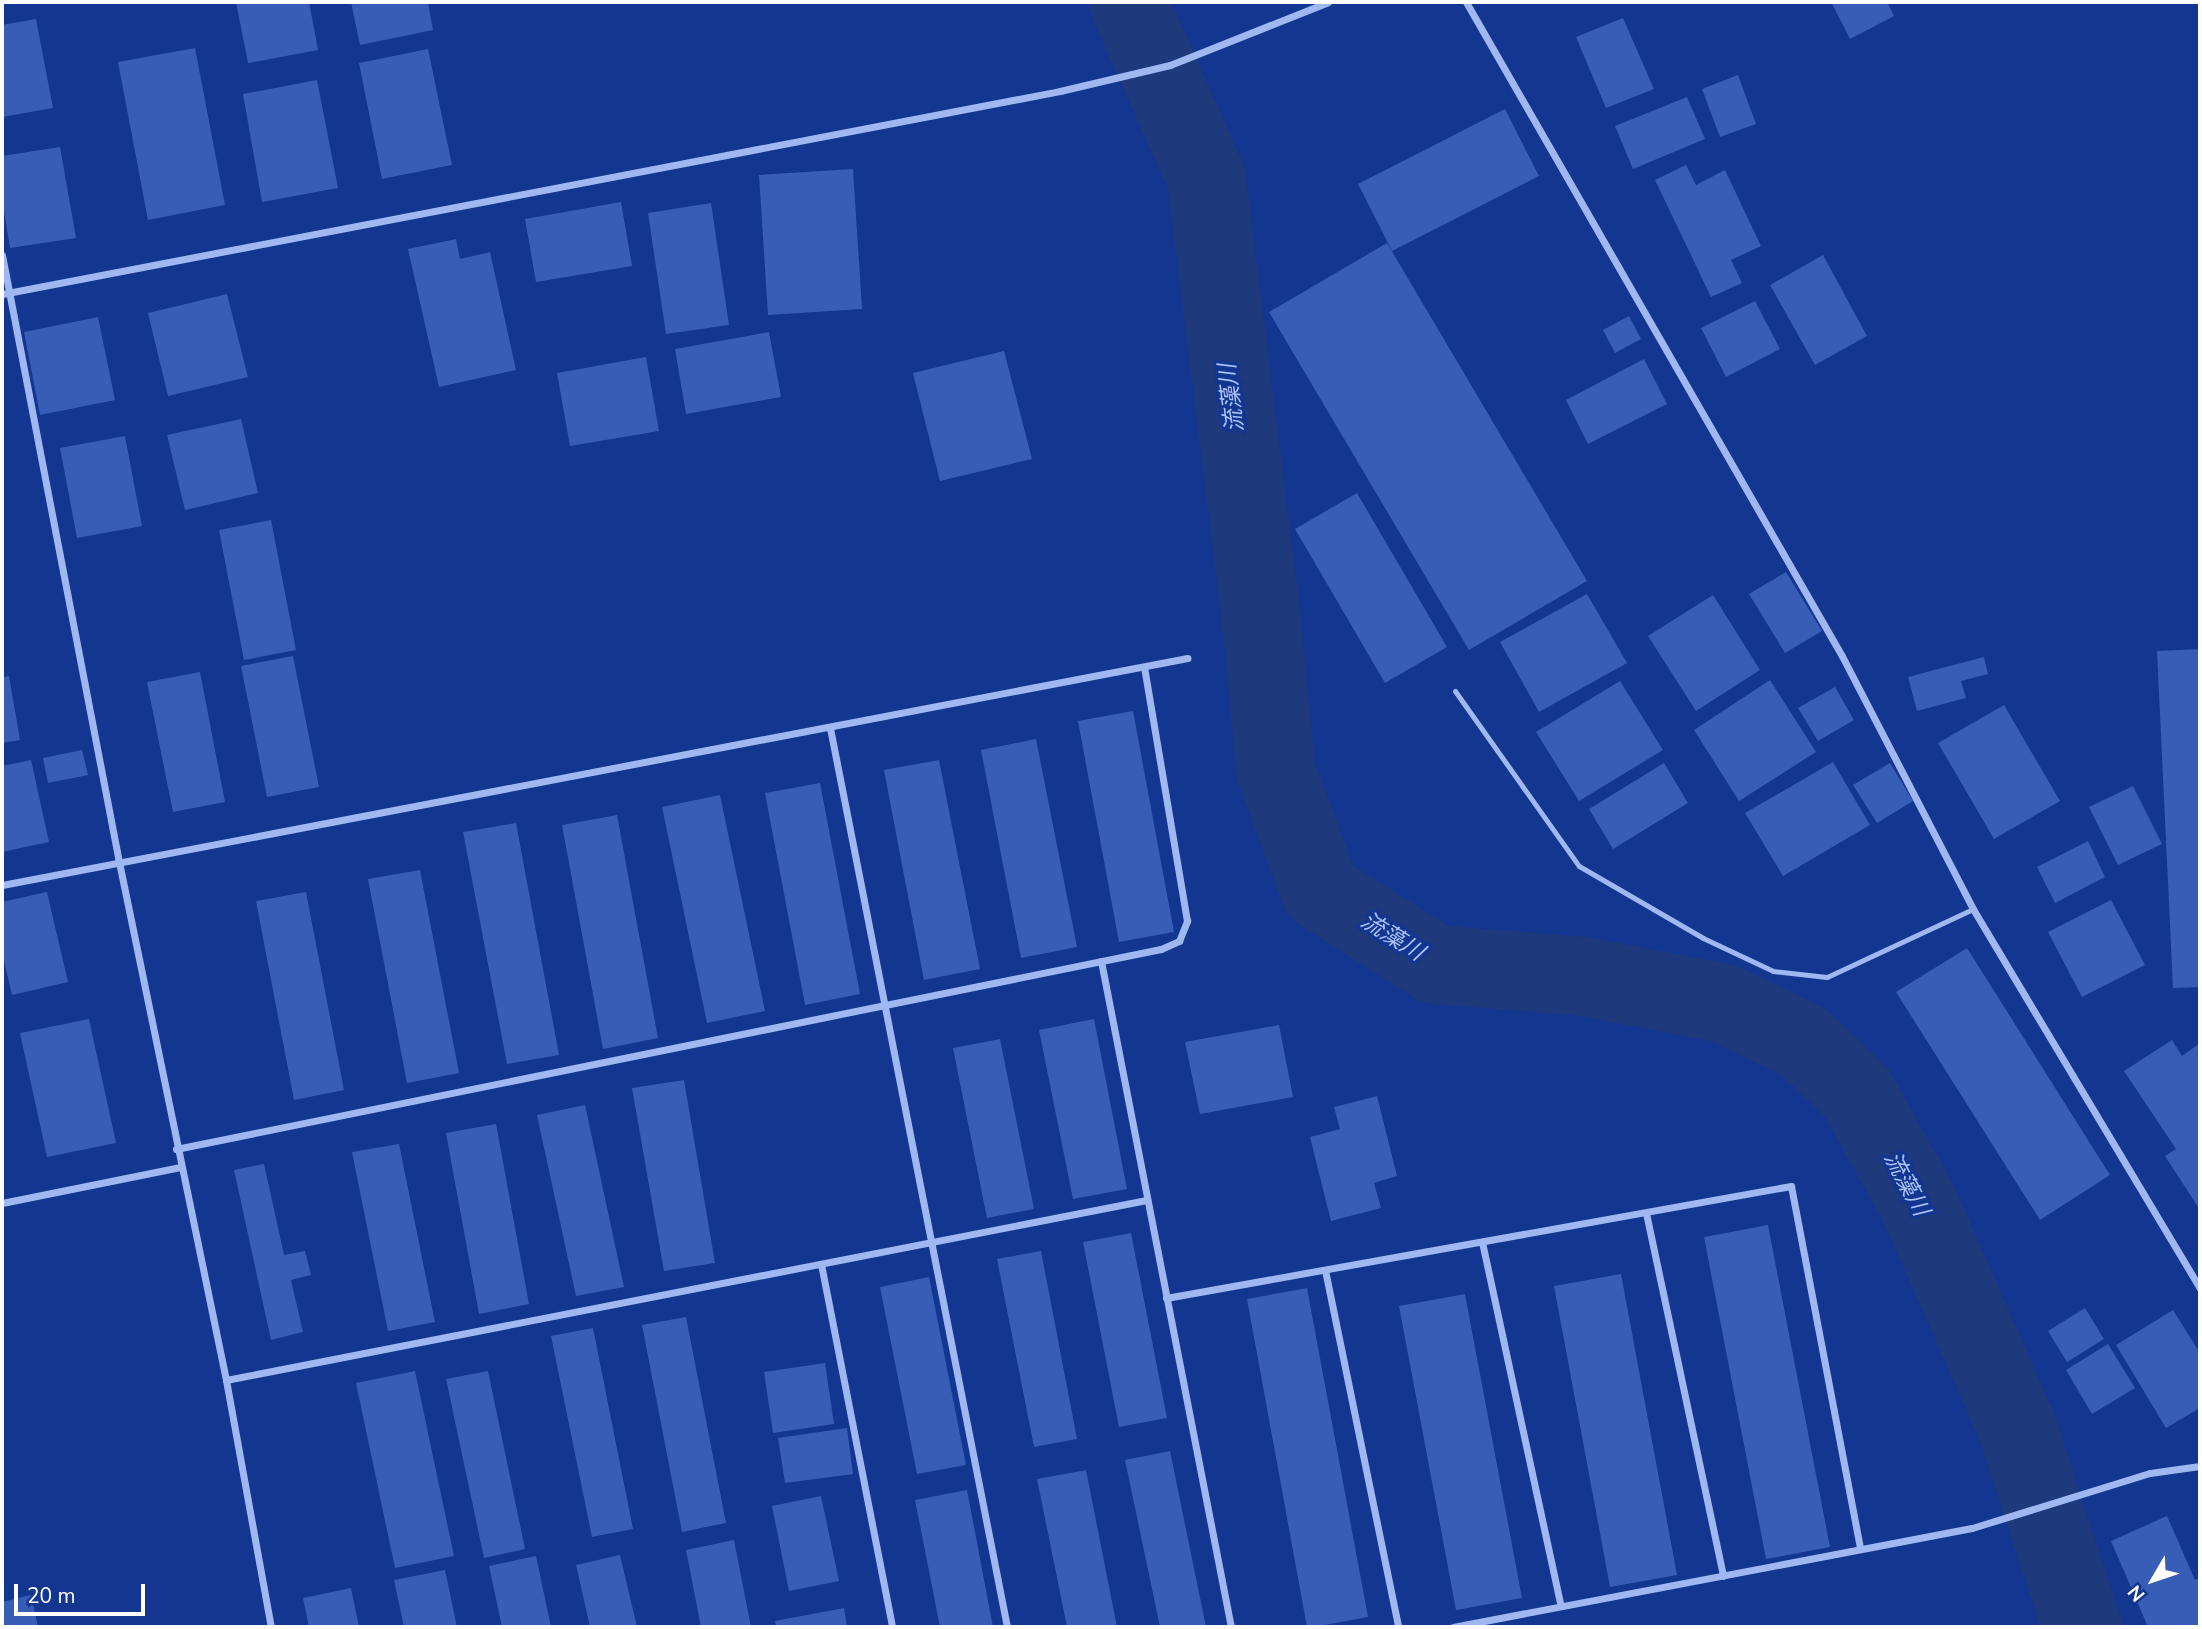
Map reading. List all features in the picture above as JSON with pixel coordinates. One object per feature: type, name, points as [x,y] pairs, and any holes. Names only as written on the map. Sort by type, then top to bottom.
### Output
[{"type":"street","points":[[5,293],[1060,91],[1170,65],[1328,2]]},
{"type":"street","points":[[1466,2],[1842,656],[1973,909],[2200,1289]]},
{"type":"street","points":[[2,255],[5,293],[176,1149],[226,1380],[271,1627]]},
{"type":"street","points":[[2,885],[1187,658]]},
{"type":"street","points":[[176,1149],[1161,949],[1179,941],[1187,921],[1144,668]]},
{"type":"street","points":[[830,728],[1007,1627]]},
{"type":"street","points":[[1101,961],[1231,1627]]},
{"type":"street","points":[[2,1203],[180,1167]]},
{"type":"street","points":[[1166,1298],[1791,1186],[1860,1549]]},
{"type":"street","points":[[226,1380],[1147,1200]]},
{"type":"street","points":[[1646,1213],[1723,1576]]},
{"type":"street","points":[[1482,1242],[1561,1606]]},
{"type":"street","points":[[821,1264],[892,1627]]},
{"type":"street","points":[[1325,1270],[1398,1627]]},
{"type":"street","points":[[1453,1627],[1972,1528],[2150,1473],[2200,1466]]},
{"type":"lane","points":[[1455,691],[1579,866],[1703,938],[1773,971],[1827,977],[1973,909]]},
{"type":"building","points":[[236,2],[309,2],[318,50],[248,63]]},
{"type":"building","points":[[351,2],[428,2],[433,30],[360,45]]},
{"type":"building","points":[[1831,2],[1887,2],[1894,16],[1850,39]]},
{"type":"building","points":[[1623,18],[1654,89],[1606,108],[1576,37]]},
{"type":"building","points":[[36,19],[53,108],[2,117],[2,25]]},
{"type":"building","points":[[195,48],[225,205],[148,220],[118,62]]},
{"type":"building","points":[[428,49],[452,165],[382,179],[359,63]]},
{"type":"building","points":[[1738,75],[1756,124],[1720,137],[1702,89]]},
{"type":"building","points":[[317,80],[338,188],[262,202],[243,94]]},
{"type":"building","points":[[1687,97],[1705,139],[1633,169],[1615,126]]},
{"type":"building","points":[[1505,109],[1539,176],[1392,251],[1358,184]]},
{"type":"building","points":[[60,147],[76,238],[10,248],[2,199],[2,156]]},
{"type":"building","points":[[1686,165],[1696,185],[1725,170],[1761,246],[1731,260],[1742,283],[1711,297],[1655,180]]},
{"type":"building","points":[[853,169],[862,309],[768,315],[759,175]]},
{"type":"building","points":[[621,202],[632,266],[536,282],[525,219]]},
{"type":"building","points":[[711,203],[729,325],[666,334],[648,213]]},
{"type":"building","points":[[456,239],[460,259],[490,252],[516,370],[439,387],[408,249]]},
{"type":"building","points":[[1387,243],[1587,581],[1469,650],[1269,312]]},
{"type":"building","points":[[1823,255],[1867,336],[1815,365],[1770,285]]},
{"type":"building","points":[[227,294],[248,377],[168,396],[148,313]]},
{"type":"building","points":[[1755,301],[1780,349],[1726,377],[1701,328]]},
{"type":"building","points":[[1629,316],[1641,339],[1615,353],[1603,330]]},
{"type":"building","points":[[98,317],[115,400],[40,415],[24,332]]},
{"type":"building","points":[[769,332],[781,397],[686,414],[675,349]]},
{"type":"building","points":[[1004,351],[1032,459],[940,481],[913,373]]},
{"type":"building","points":[[646,357],[659,431],[570,446],[557,373]]},
{"type":"building","points":[[1644,359],[1667,404],[1588,444],[1566,400]]},
{"type":"building","points":[[241,419],[258,493],[185,510],[167,435]]},
{"type":"building","points":[[125,436],[142,526],[77,538],[60,448]]},
{"type":"building","points":[[1357,493],[1447,647],[1385,683],[1295,529]]},
{"type":"building","points":[[271,520],[296,650],[244,660],[219,530]]},
{"type":"building","points":[[1786,572],[1822,631],[1785,653],[1749,594]]},
{"type":"building","points":[[1587,594],[1627,663],[1539,712],[1500,642]]},
{"type":"building","points":[[1713,595],[1760,670],[1696,711],[1648,636]]},
{"type":"building","points":[[2200,649],[2200,987],[2173,988],[2157,651]]},
{"type":"building","points":[[293,656],[319,787],[267,797],[241,666]]},
{"type":"building","points":[[1984,657],[1988,674],[1961,681],[1966,698],[1917,711],[1908,677]]},
{"type":"building","points":[[200,672],[225,802],[173,812],[147,682]]},
{"type":"building","points":[[9,676],[20,740],[2,743],[2,677]]},
{"type":"building","points":[[1770,680],[1816,752],[1739,801],[1694,730]]},
{"type":"building","points":[[1620,681],[1663,750],[1579,801],[1536,732]]},
{"type":"building","points":[[1835,687],[1854,720],[1818,741],[1798,708]]},
{"type":"building","points":[[2004,705],[2060,801],[1994,839],[1938,743]]},
{"type":"building","points":[[1133,711],[1174,932],[1119,942],[1078,721]]},
{"type":"building","points":[[1036,739],[1077,947],[1021,958],[981,750]]},
{"type":"building","points":[[82,750],[88,775],[48,783],[43,758]]},
{"type":"building","points":[[31,760],[49,842],[2,852],[2,766]]},
{"type":"building","points":[[939,760],[980,969],[924,980],[884,770]]},
{"type":"building","points":[[1833,762],[1870,825],[1783,876],[1745,813]]},
{"type":"building","points":[[1664,763],[1688,803],[1613,849],[1589,809]]},
{"type":"building","points":[[1890,763],[1913,801],[1877,823],[1853,785]]},
{"type":"building","points":[[820,783],[860,994],[805,1005],[765,793]]},
{"type":"building","points":[[2133,786],[2162,844],[2118,865],[2089,807]]},
{"type":"building","points":[[720,795],[765,1011],[707,1023],[662,807]]},
{"type":"building","points":[[617,815],[658,1038],[603,1049],[562,825]]},
{"type":"building","points":[[516,823],[559,1055],[507,1064],[463,832]]},
{"type":"building","points":[[2088,841],[2105,877],[2055,903],[2037,867]]},
{"type":"building","points":[[420,870],[459,1073],[407,1083],[368,879]]},
{"type":"building","points":[[47,892],[68,982],[12,995],[2,952],[2,902]]},
{"type":"building","points":[[306,892],[344,1090],[294,1100],[256,901]]},
{"type":"building","points":[[2111,900],[2145,965],[2082,997],[2048,932]]},
{"type":"building","points":[[1967,948],[2110,1175],[2040,1220],[1896,992]]},
{"type":"building","points":[[89,1019],[116,1143],[47,1157],[20,1033]]},
{"type":"building","points":[[1094,1019],[1127,1189],[1073,1199],[1039,1030]]},
{"type":"building","points":[[1279,1025],[1293,1097],[1200,1114],[1185,1042]]},
{"type":"building","points":[[1000,1039],[1034,1209],[987,1218],[953,1048]]},
{"type":"building","points":[[2172,1040],[2182,1056],[2200,1043],[2200,1210],[2165,1156],[2176,1149],[2124,1071]]},
{"type":"building","points":[[684,1080],[715,1263],[664,1271],[632,1088]]},
{"type":"building","points":[[1377,1096],[1397,1176],[1374,1183],[1381,1208],[1331,1221],[1310,1137],[1340,1129],[1334,1107]]},
{"type":"building","points":[[585,1105],[624,1287],[576,1296],[537,1115]]},
{"type":"building","points":[[496,1124],[529,1304],[479,1314],[446,1133]]},
{"type":"building","points":[[399,1144],[435,1322],[388,1331],[352,1152]]},
{"type":"building","points":[[264,1164],[284,1255],[305,1251],[311,1275],[291,1280],[303,1332],[271,1340],[234,1170]]},
{"type":"building","points":[[1768,1225],[1830,1547],[1766,1559],[1704,1237]]},
{"type":"building","points":[[1131,1233],[1167,1418],[1119,1427],[1083,1242]]},
{"type":"building","points":[[1041,1251],[1077,1439],[1034,1447],[997,1259]]},
{"type":"building","points":[[1621,1274],[1677,1575],[1610,1587],[1554,1286]]},
{"type":"building","points":[[929,1277],[966,1465],[917,1474],[880,1287]]},
{"type":"building","points":[[1307,1288],[1368,1617],[1314,1627],[1307,1627],[1247,1299]]},
{"type":"building","points":[[1465,1294],[1522,1598],[1456,1610],[1399,1306]]},
{"type":"building","points":[[2085,1308],[2104,1339],[2067,1362],[2048,1331]]},
{"type":"building","points":[[2173,1310],[2200,1353],[2200,1408],[2166,1428],[2116,1345]]},
{"type":"building","points":[[686,1317],[726,1523],[682,1532],[642,1325]]},
{"type":"building","points":[[593,1328],[633,1529],[592,1537],[551,1336]]},
{"type":"building","points":[[2108,1344],[2135,1388],[2092,1414],[2066,1370]]},
{"type":"building","points":[[825,1363],[834,1424],[773,1433],[764,1372]]},
{"type":"building","points":[[415,1371],[454,1556],[395,1568],[356,1383]]},
{"type":"building","points":[[488,1371],[525,1549],[484,1558],[446,1379]]},
{"type":"building","points":[[847,1428],[853,1474],[785,1483],[778,1438]]},
{"type":"building","points":[[1170,1451],[1206,1627],[1160,1627],[1125,1460]]},
{"type":"building","points":[[1086,1470],[1117,1627],[1067,1627],[1037,1479]]},
{"type":"building","points":[[967,1490],[993,1627],[940,1627],[915,1500]]},
{"type":"building","points":[[821,1496],[839,1581],[789,1591],[772,1506]]},
{"type":"building","points":[[2167,1516],[2195,1580],[2200,1577],[2200,1627],[2148,1627],[2111,1541]]},
{"type":"building","points":[[734,1540],[751,1627],[701,1627],[686,1550]]},
{"type":"building","points":[[620,1555],[637,1627],[590,1627],[576,1565]]},
{"type":"building","points":[[536,1556],[551,1627],[502,1627],[489,1566]]},
{"type":"building","points":[[445,1570],[457,1627],[404,1627],[394,1580]]},
{"type":"building","points":[[351,1588],[359,1627],[309,1627],[303,1598]]},
{"type":"building","points":[[31,1595],[38,1627],[2,1627],[2,1602]]},
{"type":"building","points":[[844,1608],[847,1627],[776,1627],[775,1621]]},
{"type":"waterway","name":"流藻川","points":[[1128,2],[1206,178],[1261,620],[1275,769],[1320,891],[1435,964],[1584,976],[1723,1003],[1803,1041],[1856,1092],[1918,1203],[2015,1423],[2082,1627]]}]
